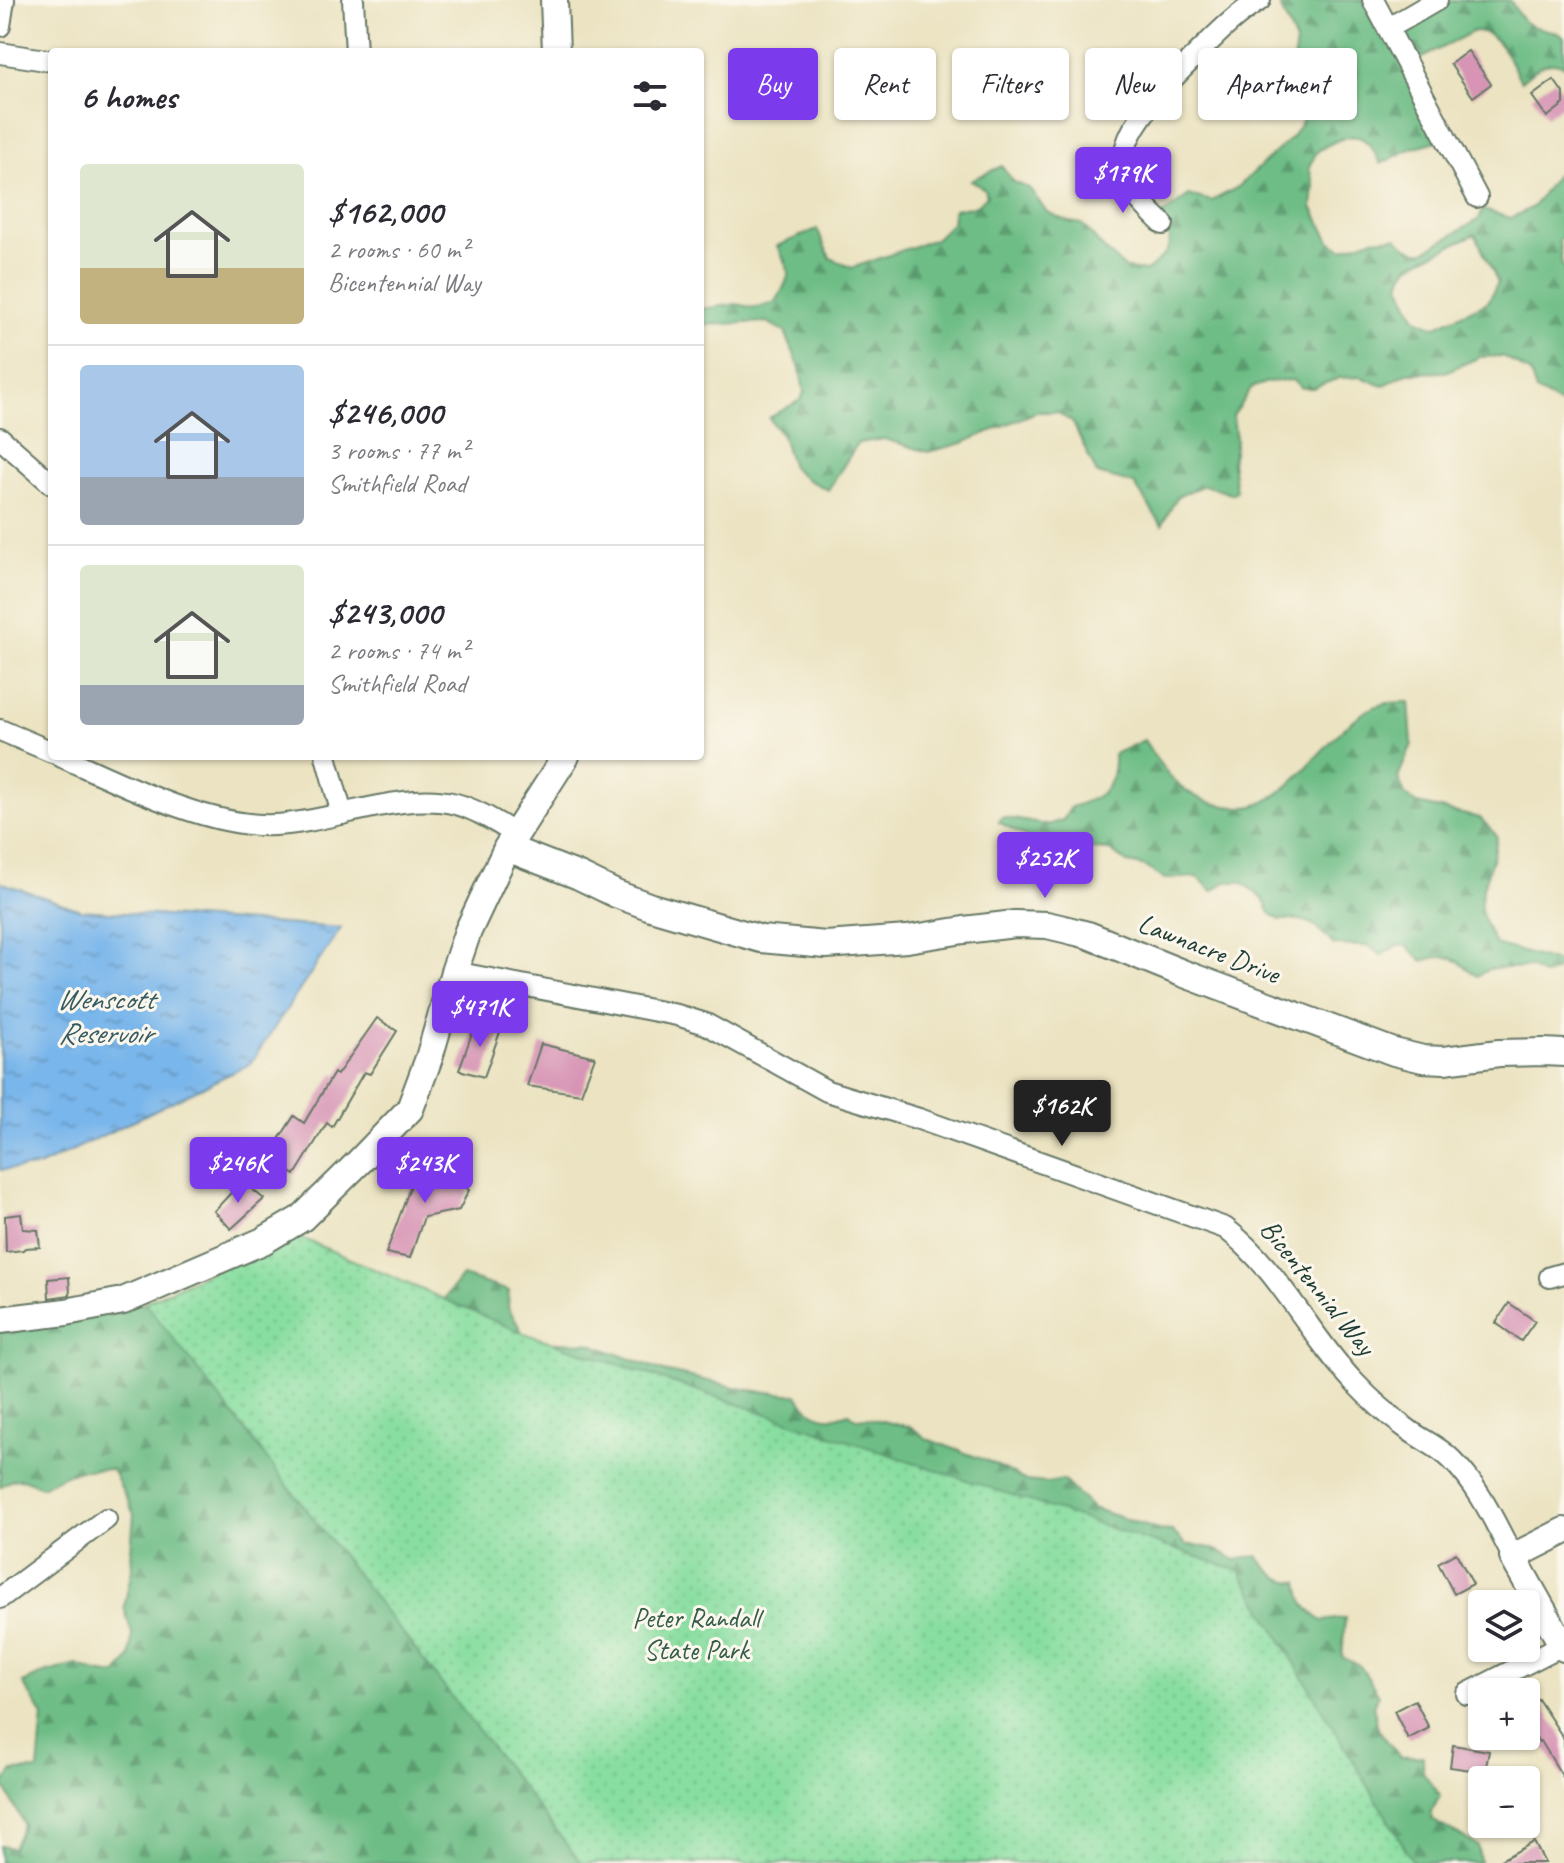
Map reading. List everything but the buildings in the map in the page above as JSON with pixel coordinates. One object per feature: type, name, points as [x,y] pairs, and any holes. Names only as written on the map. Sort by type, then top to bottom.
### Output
[{"type":"street","points":[[0,26],[4,0]]},
{"type":"street","points":[[353,0],[356,48]]},
{"type":"street","points":[[554,0],[556,48]]},
{"type":"street","points":[[1163,224],[1140,202],[1124,174],[1125,152],[1133,129],[1167,85],[1215,34],[1260,0]]},
{"type":"street","points":[[1373,0],[1477,197]]},
{"type":"street","points":[[1389,28],[1437,0]]},
{"type":"street","points":[[0,53],[48,60]]},
{"type":"street","points":[[0,438],[48,480]]},
{"type":"street","points":[[0,730],[48,750]]},
{"type":"street","points":[[69,760],[170,803],[242,823],[275,825],[405,802],[433,801],[457,805],[487,817],[512,841]]},
{"type":"street","points":[[327,760],[342,814]]},
{"type":"street","points":[[0,1320],[123,1301],[263,1241],[302,1218],[410,1109],[468,931],[512,841],[563,760]]},
{"type":"street","name":"Lawnacre Drive","points":[[512,841],[616,894],[761,939],[826,945],[907,939],[1015,924],[1047,925],[1088,935],[1394,1052],[1444,1060],[1499,1053],[1564,1053]]},
{"type":"street","name":"Bicentennial Way","points":[[454,972],[677,1015],[706,1024],[827,1091],[919,1119],[1225,1228],[1245,1243],[1279,1283],[1355,1383],[1404,1427],[1449,1456],[1470,1479],[1563,1646]]},
{"type":"street","points":[[0,1598],[106,1519]]},
{"type":"street","points":[[1513,1557],[1564,1531]]},
{"type":"street","points":[[1467,1694],[1563,1646]]},
{"type":"green space","points":[[1277,0],[1380,0],[1397,31],[1444,0],[1510,0],[1526,23],[1564,37],[1564,66],[1546,64],[1521,81],[1497,41],[1483,32],[1474,31],[1412,63],[1447,138],[1412,148],[1381,164],[1369,144],[1353,136],[1318,151],[1309,168],[1314,186],[1312,207],[1330,241],[1342,249],[1372,239],[1397,237],[1409,248],[1425,251],[1479,219],[1483,210],[1511,218],[1533,207],[1564,164],[1564,234],[1559,241],[1564,267],[1564,406],[1536,391],[1530,373],[1503,356],[1480,357],[1445,372],[1407,373],[1383,386],[1361,377],[1339,378],[1313,388],[1302,388],[1292,380],[1267,382],[1251,388],[1233,416],[1236,440],[1232,462],[1236,491],[1231,494],[1204,485],[1177,497],[1162,525],[1134,484],[1097,474],[1073,423],[1057,412],[1036,412],[963,443],[928,452],[884,439],[858,443],[828,490],[806,479],[792,467],[782,436],[769,418],[800,400],[804,393],[800,368],[785,332],[767,322],[704,325],[704,308],[737,304],[754,308],[776,302],[788,274],[777,246],[817,229],[830,258],[852,268],[935,239],[952,223],[954,209],[974,207],[987,196],[984,189],[971,180],[1002,166],[1013,182],[1029,188],[1047,212],[1082,224],[1126,269],[1147,271],[1168,247],[1168,235],[1159,217],[1189,195],[1212,201],[1238,187],[1292,137],[1303,120],[1357,120],[1357,48],[1295,48],[1296,42]],"holes":[[[1475,234],[1498,282],[1488,302],[1434,327],[1416,318],[1400,285],[1403,275],[1410,265]]]},
{"type":"green space","points":[[1409,702],[1412,744],[1398,777],[1405,795],[1417,804],[1480,818],[1497,836],[1481,906],[1495,944],[1557,962],[1564,961],[1564,966],[1544,976],[1529,967],[1489,969],[1477,976],[1447,957],[1423,961],[1406,945],[1381,955],[1369,946],[1334,945],[1305,921],[1280,920],[1270,913],[1263,899],[1242,882],[1226,882],[1212,891],[1198,877],[1165,879],[1143,866],[1127,863],[1110,850],[1091,849],[1073,854],[1063,846],[1041,844],[998,822],[1002,817],[1047,825],[1063,820],[1071,807],[1091,800],[1104,790],[1112,775],[1114,754],[1144,740],[1175,782],[1196,797],[1230,806],[1257,805],[1286,788],[1353,720],[1376,706]]},
{"type":"green space","name":"Peter Randall State Park","points":[[292,1234],[518,1331],[1240,1571],[1414,1863],[581,1863],[145,1302]]},
{"type":"green space","name":"Peter Randall State Park","points":[[462,1276],[509,1291],[508,1307],[527,1341],[588,1343],[664,1371],[748,1390],[797,1395],[820,1416],[849,1413],[857,1419],[867,1418],[911,1427],[927,1439],[990,1462],[1026,1481],[1047,1483],[1063,1480],[1092,1508],[1158,1530],[1172,1531],[1186,1545],[1211,1548],[1235,1560],[1257,1556],[1280,1578],[1299,1582],[1305,1604],[1322,1621],[1345,1618],[1342,1657],[1360,1666],[1379,1695],[1373,1705],[1378,1729],[1400,1757],[1423,1756],[1423,1772],[1440,1796],[1431,1812],[1432,1820],[1478,1846],[1480,1863],[0,1863],[0,1846],[13,1848],[24,1824],[3,1784],[13,1771],[38,1770],[43,1716],[23,1683],[47,1672],[77,1665],[116,1675],[130,1658],[132,1634],[124,1607],[132,1569],[134,1514],[112,1469],[76,1472],[42,1487],[21,1479],[11,1480],[0,1487],[0,1320],[118,1303],[430,1317]]},
{"type":"water","name":"Wenscott Reservoir","points":[[0,882],[81,910],[341,928],[250,1064],[38,1167],[0,1170]]}]
